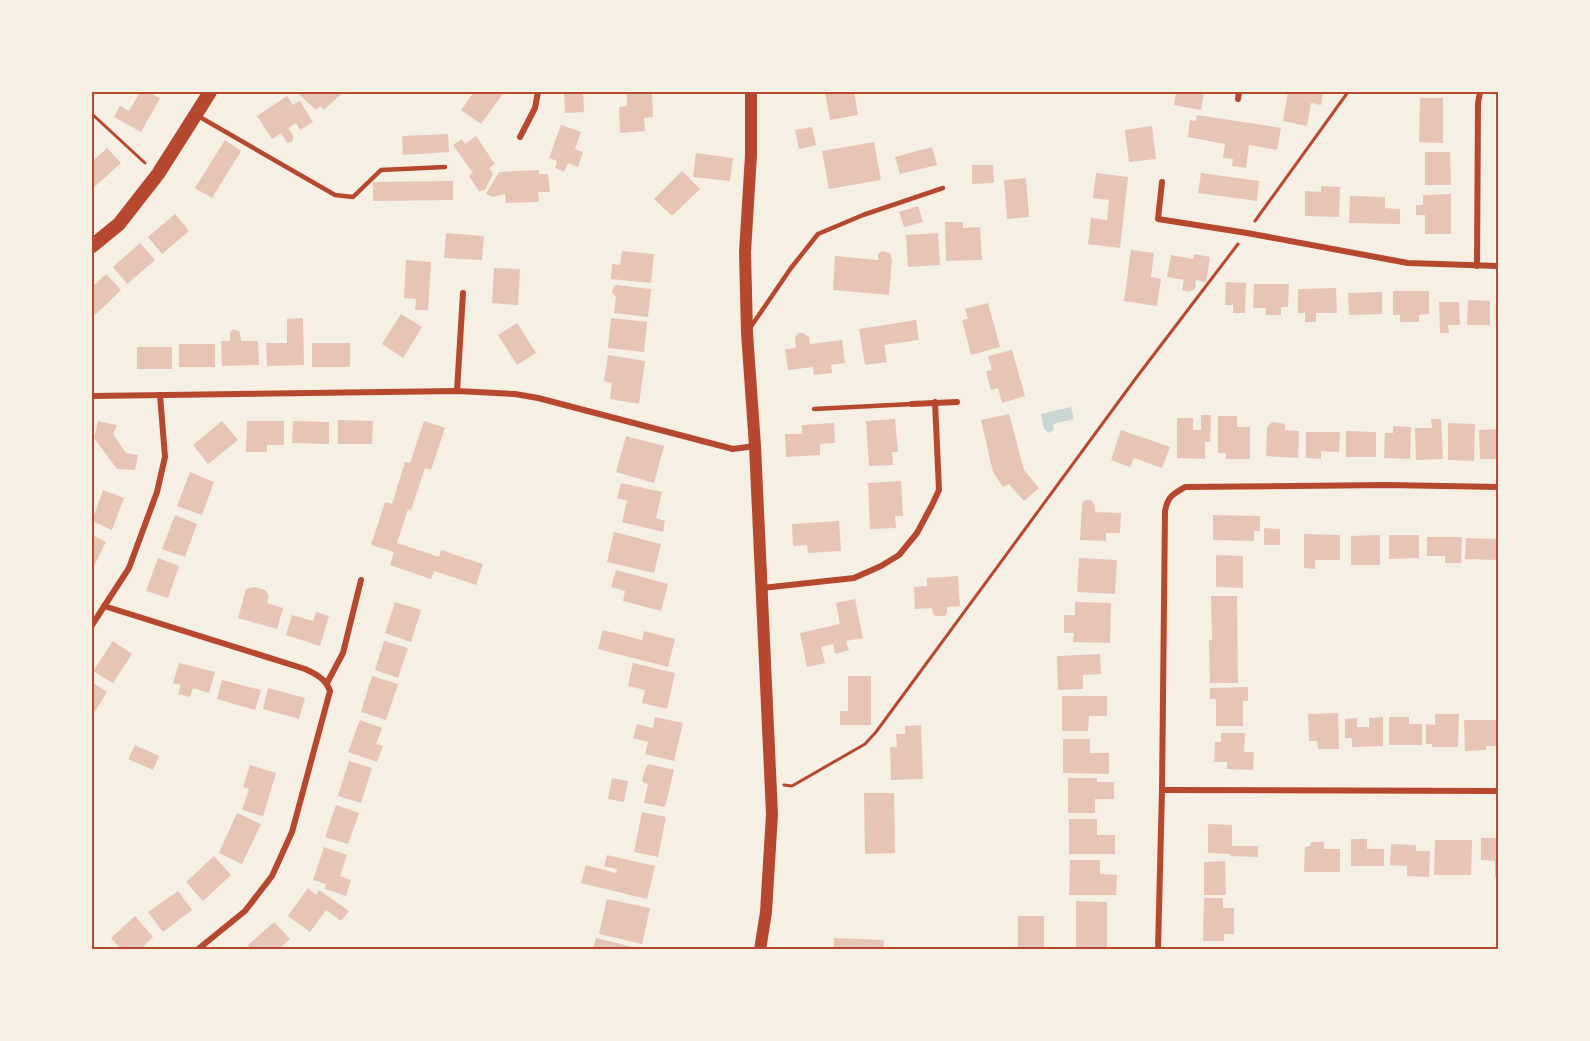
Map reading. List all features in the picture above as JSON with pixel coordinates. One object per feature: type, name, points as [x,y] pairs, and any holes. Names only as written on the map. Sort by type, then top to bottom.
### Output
[{"type":"main road","points":[[92,246],[119,224],[158,174],[210,92]]},
{"type":"main road","points":[[751,92],[751,155],[745,252],[747,333],[755,446],[772,814],[766,912],[760,950]]},
{"type":"street","points":[[520,137],[535,108],[538,92]]},
{"type":"street","points":[[1238,99],[1239,92]]},
{"type":"street","points":[[1477,266],[1478,103],[1480,92]]},
{"type":"street","points":[[1162,182],[1158,219],[1408,263],[1498,266]]},
{"type":"street","points":[[457,390],[463,293]]},
{"type":"street","points":[[92,396],[457,390],[515,394],[733,449],[755,446]]},
{"type":"street","points":[[92,625],[129,568],[157,492],[165,457],[160,395]]},
{"type":"street","points":[[762,588],[854,578],[899,555],[917,533],[939,490],[935,402]]},
{"type":"street","points":[[912,404],[957,402]]},
{"type":"street","points":[[1158,950],[1165,511],[1171,495],[1185,488],[1387,485],[1498,487]]},
{"type":"street","points":[[327,683],[343,653],[361,580]]},
{"type":"street","points":[[104,606],[305,669],[327,683],[330,691],[292,832],[272,876],[245,911],[197,950]]},
{"type":"street","points":[[1162,790],[1498,791]]},
{"type":"lane","points":[[195,115],[335,195],[353,197],[381,170],[445,167]]},
{"type":"lane","points":[[747,333],[791,268],[818,234],[863,215],[944,188]]},
{"type":"lane","points":[[814,409],[912,404]]},
{"type":"path","points":[[770,783],[792,786],[865,744],[876,732],[1136,378],[1247,233],[1348,92]]},
{"type":"path","points":[[92,114],[158,174]]},
{"type":"shaded area","points":[[1071,407],[1074,419],[1053,424],[1054,429],[1049,433],[1044,429],[1041,414]]},
{"type":"building","points":[[140,92],[148,92],[160,98],[141,132],[114,117],[120,106],[129,111]]},
{"type":"building","points":[[301,92],[343,92],[324,110],[320,106],[316,110],[299,94]]},
{"type":"building","points":[[474,92],[504,92],[481,124],[461,110]]},
{"type":"building","points":[[564,92],[583,92],[584,112],[565,113]]},
{"type":"building","points":[[627,92],[652,92],[653,117],[644,118],[645,131],[620,133],[619,107],[627,106]]},
{"type":"building","points":[[825,92],[854,92],[858,115],[830,120]]},
{"type":"building","points":[[1176,92],[1204,92],[1201,110],[1174,105]]},
{"type":"building","points":[[1288,92],[1323,92],[1321,105],[1311,103],[1307,126],[1283,121]]},
{"type":"building","points":[[287,96],[293,105],[300,101],[313,122],[300,130],[296,123],[288,128],[293,135],[293,141],[287,143],[281,133],[272,139],[257,116]]},
{"type":"building","points":[[1420,98],[1443,98],[1443,143],[1419,142]]},
{"type":"building","points":[[1197,115],[1281,128],[1277,150],[1249,145],[1246,168],[1232,166],[1233,159],[1223,158],[1225,144],[1188,137],[1190,120],[1196,121]]},
{"type":"building","points":[[561,125],[581,132],[575,149],[583,152],[578,167],[568,163],[564,172],[555,168],[557,161],[549,158]]},
{"type":"building","points":[[1152,126],[1156,159],[1129,162],[1125,130]]},
{"type":"building","points":[[812,127],[816,145],[799,149],[795,130]]},
{"type":"building","points":[[448,134],[449,152],[403,155],[402,136]]},
{"type":"building","points":[[476,136],[495,164],[489,168],[493,174],[485,190],[479,191],[469,176],[473,173],[453,145],[462,139],[465,144]]},
{"type":"building","points":[[225,140],[241,151],[212,198],[195,188]]},
{"type":"building","points":[[874,142],[881,180],[829,189],[822,151]]},
{"type":"building","points":[[932,147],[937,165],[900,174],[895,157]]},
{"type":"building","points":[[107,148],[121,163],[92,189],[92,162]]},
{"type":"building","points":[[1425,152],[1450,152],[1451,185],[1425,185]]},
{"type":"building","points":[[696,153],[733,158],[730,181],[693,177]]},
{"type":"building","points":[[972,165],[993,165],[994,183],[972,184]]},
{"type":"building","points":[[539,170],[539,174],[548,174],[550,192],[538,192],[539,202],[506,203],[505,194],[493,197],[486,194],[499,172]]},
{"type":"building","points":[[682,171],[700,189],[672,216],[654,199]]},
{"type":"building","points":[[1096,173],[1128,177],[1120,248],[1088,244],[1091,218],[1107,220],[1109,200],[1093,198]]},
{"type":"building","points":[[1201,173],[1259,181],[1257,201],[1198,193]]},
{"type":"building","points":[[1026,178],[1029,217],[1007,219],[1004,180]]},
{"type":"building","points":[[453,181],[453,200],[373,201],[373,182]]},
{"type":"building","points":[[1321,186],[1340,187],[1339,217],[1305,216],[1305,191],[1321,192]]},
{"type":"building","points":[[1451,194],[1451,234],[1425,234],[1425,215],[1416,215],[1416,205],[1423,205],[1423,195]]},
{"type":"building","points":[[1350,196],[1385,197],[1385,208],[1400,209],[1400,224],[1349,223]]},
{"type":"building","points":[[918,206],[923,222],[904,227],[899,212]]},
{"type":"building","points":[[175,214],[189,231],[162,254],[148,237]]},
{"type":"building","points":[[945,222],[963,222],[963,228],[980,227],[982,260],[946,261]]},
{"type":"building","points":[[446,233],[484,236],[482,260],[444,258]]},
{"type":"building","points":[[938,233],[940,265],[908,267],[906,235]]},
{"type":"building","points":[[140,243],[155,260],[127,284],[113,267]]},
{"type":"building","points":[[1131,250],[1154,253],[1151,277],[1161,279],[1157,306],[1124,301]]},
{"type":"building","points":[[622,251],[654,254],[651,283],[611,279],[612,264],[620,265]]},
{"type":"building","points":[[882,251],[890,253],[892,260],[889,295],[833,290],[835,256],[878,260],[878,254]]},
{"type":"building","points":[[1194,254],[1210,257],[1206,282],[1196,280],[1195,289],[1189,292],[1182,290],[1184,280],[1167,277],[1171,255],[1193,259]]},
{"type":"building","points":[[406,260],[431,262],[428,310],[415,310],[416,299],[404,298]]},
{"type":"building","points":[[494,268],[520,269],[518,305],[492,303]]},
{"type":"building","points":[[106,274],[121,290],[95,315],[92,311],[92,287]]},
{"type":"building","points":[[1226,282],[1246,283],[1245,313],[1233,313],[1233,305],[1225,305]]},
{"type":"building","points":[[1254,284],[1289,284],[1288,307],[1281,307],[1281,315],[1266,315],[1266,308],[1253,308]]},
{"type":"building","points":[[616,285],[651,289],[648,317],[614,313],[616,297],[612,293]]},
{"type":"building","points":[[1336,288],[1337,313],[1316,313],[1316,322],[1305,322],[1305,313],[1298,313],[1298,289]]},
{"type":"building","points":[[1393,291],[1429,291],[1429,314],[1419,315],[1419,322],[1400,322],[1400,315],[1393,315]]},
{"type":"building","points":[[1382,292],[1382,314],[1349,315],[1348,293]]},
{"type":"building","points":[[1468,300],[1490,301],[1490,325],[1467,325]]},
{"type":"building","points":[[1439,302],[1459,302],[1460,325],[1448,325],[1449,333],[1440,333]]},
{"type":"building","points":[[988,303],[1000,347],[971,355],[962,320],[968,319],[965,309]]},
{"type":"building","points":[[401,314],[422,327],[403,358],[382,344]]},
{"type":"building","points":[[303,318],[304,365],[267,366],[266,343],[287,343],[287,319]]},
{"type":"building","points":[[611,318],[647,322],[644,352],[608,348]]},
{"type":"building","points":[[916,320],[919,340],[884,345],[887,362],[865,365],[859,329]]},
{"type":"building","points":[[517,323],[536,353],[517,365],[498,335]]},
{"type":"building","points":[[234,329],[240,332],[241,341],[258,341],[259,365],[222,366],[221,341],[230,341],[230,332]]},
{"type":"building","points":[[798,333],[809,337],[810,344],[842,340],[845,363],[831,365],[832,373],[814,375],[813,367],[788,370],[785,349],[796,348],[795,338]]},
{"type":"building","points":[[312,343],[350,343],[350,367],[312,367]]},
{"type":"building","points":[[179,344],[215,344],[215,367],[179,367]]},
{"type":"building","points":[[137,347],[172,347],[172,369],[137,369]]},
{"type":"building","points":[[1012,350],[1025,396],[1002,403],[998,388],[991,390],[986,371],[992,370],[988,356]]},
{"type":"building","points":[[608,355],[645,361],[639,404],[610,399],[612,383],[604,381]]},
{"type":"building","points":[[1009,414],[1024,470],[1039,488],[1024,501],[1009,484],[1003,487],[993,472],[981,420]]},
{"type":"building","points":[[1201,415],[1211,415],[1210,442],[1205,442],[1205,459],[1177,458],[1177,418],[1193,418],[1193,430],[1201,430]]},
{"type":"building","points":[[1218,416],[1237,416],[1237,427],[1250,427],[1250,459],[1226,459],[1226,453],[1218,453]]},
{"type":"building","points":[[895,419],[898,452],[892,452],[893,465],[869,466],[866,421]]},
{"type":"building","points":[[1431,419],[1441,419],[1443,459],[1416,460],[1415,428],[1432,428]]},
{"type":"building","points":[[338,420],[373,421],[372,444],[338,444]]},
{"type":"building","points":[[98,421],[117,425],[113,434],[126,453],[138,455],[135,470],[117,469],[94,438]]},
{"type":"building","points":[[222,421],[238,440],[208,464],[193,445]]},
{"type":"building","points":[[247,421],[284,421],[284,445],[267,445],[267,452],[246,452]]},
{"type":"building","points":[[293,421],[329,422],[329,444],[292,443]]},
{"type":"building","points":[[424,421],[445,428],[431,470],[425,468],[397,543],[439,557],[441,550],[483,564],[476,585],[434,571],[431,579],[390,565],[394,552],[371,545],[385,502],[392,504],[405,462],[410,463]]},
{"type":"building","points":[[1272,422],[1285,424],[1285,430],[1299,431],[1298,458],[1266,456],[1267,427]]},
{"type":"building","points":[[834,423],[835,443],[820,444],[820,455],[786,457],[785,434],[802,434],[802,425]]},
{"type":"building","points":[[1448,423],[1475,424],[1474,461],[1448,460]]},
{"type":"building","points":[[1393,426],[1411,427],[1410,459],[1384,458],[1385,433],[1393,433]]},
{"type":"building","points":[[1498,429],[1498,459],[1480,459],[1479,430]]},
{"type":"building","points":[[1121,430],[1170,447],[1162,468],[1134,458],[1130,467],[1111,460]]},
{"type":"building","points":[[1346,431],[1376,432],[1376,457],[1346,457]]},
{"type":"building","points":[[1306,432],[1340,432],[1339,452],[1321,451],[1321,459],[1306,458]]},
{"type":"building","points":[[626,436],[664,446],[654,483],[616,472]]},
{"type":"building","points":[[190,472],[214,482],[202,515],[177,506]]},
{"type":"building","points":[[901,481],[903,516],[895,516],[896,528],[870,529],[868,483]]},
{"type":"building","points":[[621,483],[662,492],[656,518],[665,521],[663,532],[622,522],[627,501],[617,498]]},
{"type":"building","points":[[103,490],[124,498],[112,530],[92,521]]},
{"type":"building","points":[[1091,500],[1095,506],[1095,512],[1121,513],[1120,533],[1106,533],[1106,541],[1080,540],[1082,503]]},
{"type":"building","points":[[175,515],[197,524],[185,557],[162,549]]},
{"type":"building","points":[[1213,515],[1260,516],[1260,531],[1254,531],[1254,541],[1213,540]]},
{"type":"building","points":[[839,521],[841,551],[808,553],[807,545],[793,546],[792,524]]},
{"type":"building","points":[[1264,528],[1280,529],[1280,545],[1264,545]]},
{"type":"building","points":[[614,532],[661,544],[654,573],[607,562]]},
{"type":"building","points":[[1304,534],[1340,535],[1340,560],[1315,560],[1315,569],[1304,568]]},
{"type":"building","points":[[92,535],[106,542],[92,570]]},
{"type":"building","points":[[1380,535],[1380,565],[1351,565],[1351,536]]},
{"type":"building","points":[[1389,535],[1419,535],[1419,558],[1389,559]]},
{"type":"building","points":[[1427,537],[1462,537],[1461,563],[1445,563],[1445,556],[1427,556]]},
{"type":"building","points":[[1466,538],[1498,539],[1498,560],[1465,559]]},
{"type":"building","points":[[1216,555],[1243,556],[1243,588],[1216,587]]},
{"type":"building","points":[[158,558],[179,566],[168,598],[146,591]]},
{"type":"building","points":[[1079,558],[1117,560],[1115,594],[1077,592]]},
{"type":"building","points":[[616,570],[668,584],[661,611],[623,601],[625,591],[611,587]]},
{"type":"building","points":[[958,576],[960,606],[947,607],[945,616],[935,616],[932,608],[915,609],[914,587],[927,586],[927,578]]},
{"type":"building","points":[[255,587],[265,590],[269,596],[267,603],[283,608],[277,629],[238,618],[246,589]]},
{"type":"building","points":[[1211,596],[1237,596],[1238,683],[1210,683]]},
{"type":"building","points":[[855,599],[863,638],[846,641],[849,650],[835,654],[833,644],[821,647],[825,663],[807,667],[800,633],[840,624],[836,603]]},
{"type":"building","points":[[395,602],[421,610],[411,642],[385,633]]},
{"type":"building","points":[[1075,602],[1111,603],[1110,643],[1073,642],[1074,633],[1064,633],[1064,615],[1075,615]]},
{"type":"building","points":[[316,612],[329,616],[320,646],[286,635],[292,615],[313,621]]},
{"type":"building","points":[[603,630],[642,640],[644,631],[675,639],[668,667],[598,649]]},
{"type":"building","points":[[113,641],[132,654],[113,683],[93,671]]},
{"type":"building","points":[[384,641],[408,648],[398,678],[375,670]]},
{"type":"building","points":[[1100,654],[1101,674],[1083,675],[1083,689],[1058,690],[1057,656]]},
{"type":"building","points":[[179,663],[215,672],[209,693],[193,688],[190,697],[178,694],[181,685],[173,683]]},
{"type":"building","points":[[633,663],[675,673],[667,709],[642,703],[645,690],[628,686]]},
{"type":"building","points":[[372,676],[398,684],[386,720],[361,712]]},
{"type":"building","points":[[848,676],[871,676],[871,725],[840,725],[840,711],[848,711]]},
{"type":"building","points":[[222,680],[261,690],[255,710],[217,699]]},
{"type":"building","points":[[92,682],[107,692],[92,716]]},
{"type":"building","points":[[1248,687],[1248,701],[1243,701],[1243,726],[1216,726],[1216,699],[1210,699],[1210,688]]},
{"type":"building","points":[[268,688],[305,698],[299,719],[263,709]]},
{"type":"building","points":[[1062,696],[1107,696],[1107,716],[1089,716],[1088,731],[1062,731]]},
{"type":"building","points":[[1338,713],[1339,749],[1318,749],[1317,741],[1309,741],[1308,714]]},
{"type":"building","points":[[1435,714],[1459,714],[1458,747],[1432,747],[1432,744],[1426,744],[1426,724],[1435,725]]},
{"type":"building","points":[[655,717],[683,723],[674,761],[645,754],[648,742],[633,738],[637,724],[653,728]]},
{"type":"building","points":[[1383,717],[1383,746],[1352,747],[1352,738],[1345,738],[1345,719],[1357,718],[1357,727],[1369,727],[1369,718]]},
{"type":"building","points":[[1389,717],[1409,717],[1409,724],[1422,724],[1422,745],[1389,745]]},
{"type":"building","points":[[360,720],[382,728],[376,744],[383,746],[377,762],[348,752]]},
{"type":"building","points":[[1464,720],[1498,720],[1498,746],[1486,746],[1486,750],[1465,751]]},
{"type":"building","points":[[921,725],[923,779],[891,780],[890,747],[897,747],[896,734],[905,734],[905,726]]},
{"type":"building","points":[[1221,733],[1245,733],[1244,752],[1254,752],[1253,770],[1227,769],[1227,762],[1214,762],[1215,742],[1221,742]]},
{"type":"building","points":[[1063,739],[1090,739],[1090,753],[1109,753],[1109,774],[1063,773]]},
{"type":"building","points":[[135,745],[159,756],[153,770],[128,759]]},
{"type":"building","points":[[349,761],[372,768],[361,803],[338,796]]},
{"type":"building","points":[[649,764],[674,770],[665,807],[644,803],[648,784],[642,780]]},
{"type":"building","points":[[250,765],[276,773],[263,816],[242,810],[249,789],[243,787]]},
{"type":"building","points":[[612,778],[628,781],[624,802],[608,799]]},
{"type":"building","points":[[1068,778],[1097,778],[1097,782],[1114,782],[1114,799],[1095,799],[1095,813],[1068,813]]},
{"type":"building","points":[[864,793],[894,793],[895,853],[865,854]]},
{"type":"building","points":[[336,805],[359,813],[348,844],[325,837]]},
{"type":"building","points":[[642,812],[666,817],[658,857],[634,852]]},
{"type":"building","points":[[237,813],[261,824],[242,864],[219,853]]},
{"type":"building","points":[[1069,819],[1097,819],[1097,835],[1115,835],[1115,854],[1069,854]]},
{"type":"building","points":[[1208,824],[1232,825],[1232,846],[1258,846],[1258,857],[1208,853]]},
{"type":"building","points":[[1481,838],[1498,838],[1498,877],[1495,877],[1495,861],[1481,860]]},
{"type":"building","points":[[1351,839],[1367,839],[1367,849],[1384,849],[1384,866],[1351,866]]},
{"type":"building","points":[[1435,840],[1472,840],[1471,875],[1434,875]]},
{"type":"building","points":[[1311,842],[1324,842],[1324,849],[1340,849],[1340,872],[1304,872],[1305,847],[1311,846]]},
{"type":"building","points":[[1391,844],[1416,845],[1416,851],[1430,851],[1429,877],[1407,876],[1407,866],[1390,865]]},
{"type":"building","points":[[324,847],[347,855],[340,876],[351,880],[346,896],[325,889],[326,884],[313,880]]},
{"type":"building","points":[[607,855],[655,866],[647,899],[581,883],[586,865],[616,873],[617,869],[604,866]]},
{"type":"building","points":[[214,856],[231,875],[203,901],[186,882]]},
{"type":"building","points":[[1070,860],[1100,860],[1100,874],[1117,875],[1116,895],[1069,895]]},
{"type":"building","points":[[1225,861],[1226,895],[1204,895],[1204,862]]},
{"type":"building","points":[[308,888],[316,895],[319,890],[349,911],[341,921],[326,910],[310,932],[288,916]]},
{"type":"building","points":[[178,891],[192,910],[163,932],[148,912]]},
{"type":"building","points":[[1204,898],[1223,898],[1223,908],[1234,908],[1234,934],[1224,934],[1224,941],[1203,941]]},
{"type":"building","points":[[607,899],[650,908],[642,944],[599,934]]},
{"type":"building","points":[[1076,901],[1107,902],[1107,950],[1076,950]]},
{"type":"building","points":[[135,916],[153,937],[140,950],[122,950],[111,938]]},
{"type":"building","points":[[1018,916],[1044,916],[1044,950],[1018,950]]},
{"type":"building","points":[[274,922],[290,939],[278,950],[252,950],[248,945]]},
{"type":"building","points":[[596,938],[641,949],[641,950],[593,950]]},
{"type":"building","points":[[834,938],[884,940],[883,950],[834,950]]}]
